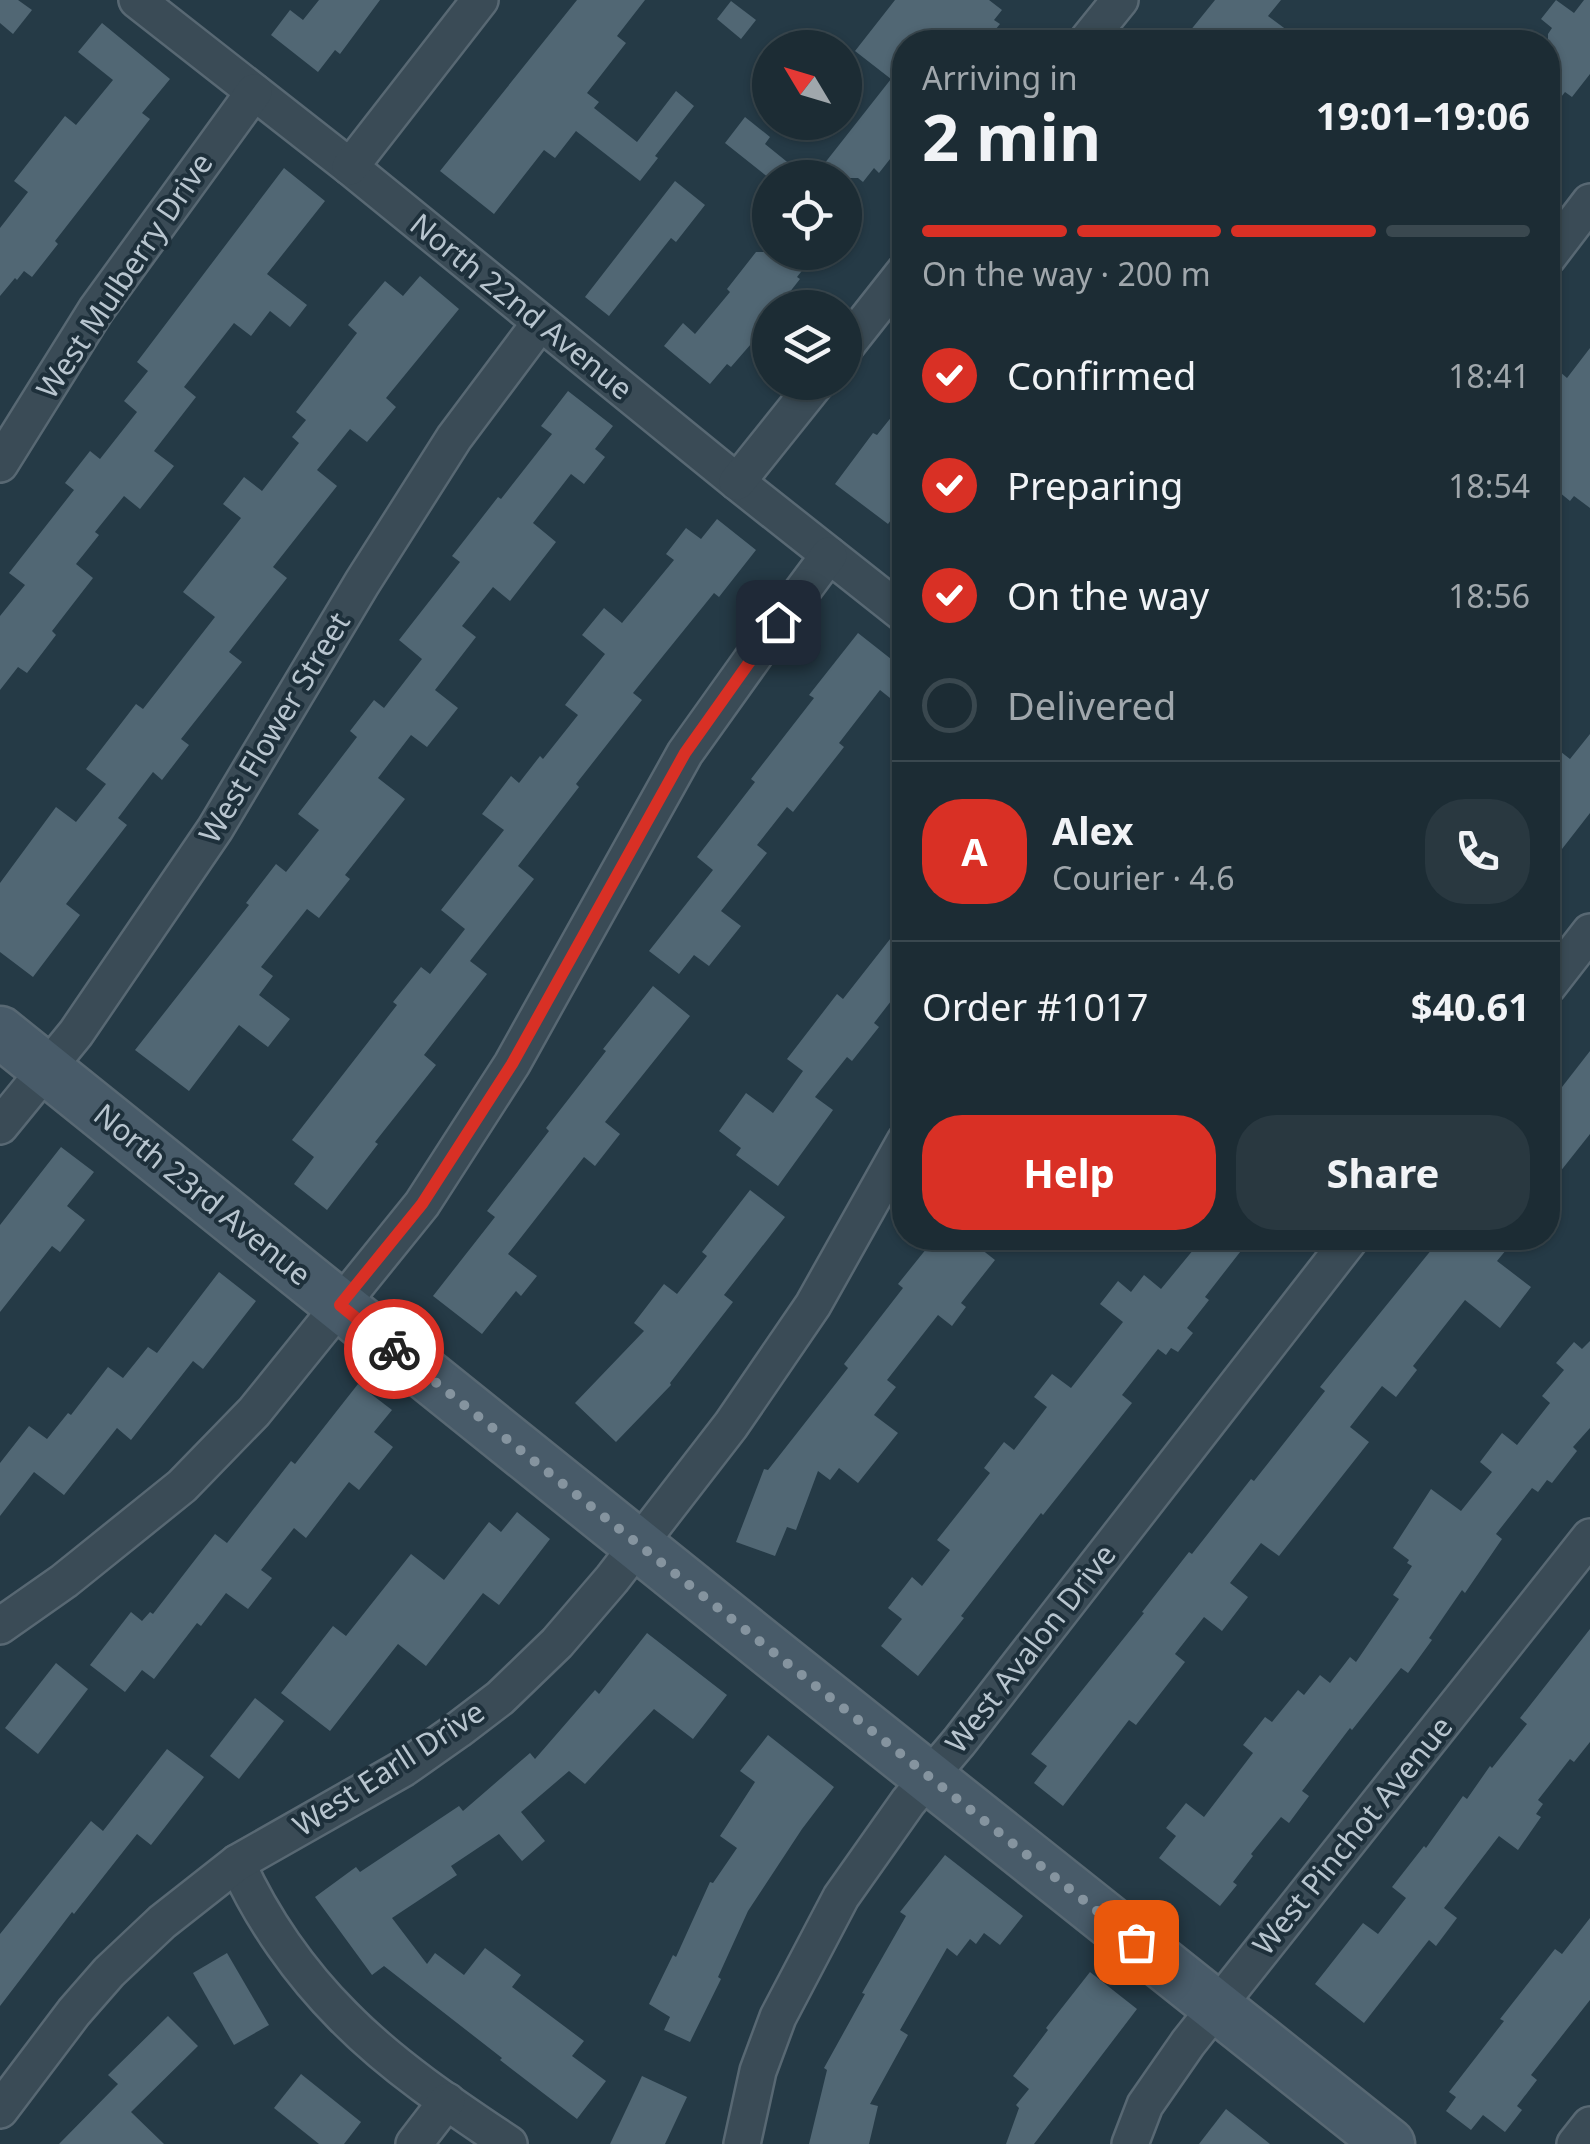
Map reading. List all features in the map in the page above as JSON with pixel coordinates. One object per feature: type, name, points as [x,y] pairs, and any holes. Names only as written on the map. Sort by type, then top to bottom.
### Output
[{"type":"street","name":"North 22nd Avenue","points":[[137,0],[892,605]]},
{"type":"street","points":[[350,167],[480,0]]},
{"type":"street","points":[[1096,30],[1120,0]]},
{"type":"street","name":"West Mulberry Drive","points":[[0,464],[96,310],[254,92]]},
{"type":"street","points":[[1560,241],[1590,202]]},
{"type":"street","points":[[862,325],[892,287]]},
{"type":"street","name":"West Flower Street","points":[[0,1126],[76,1033],[216,829],[362,583],[454,438],[540,323]]},
{"type":"street","points":[[738,482],[803,400]]},
{"type":"street","points":[[0,1626],[64,1582],[182,1486],[254,1412],[422,1204],[512,1064],[685,753],[830,555]]},
{"type":"street","points":[[1560,971],[1590,932]]},
{"type":"street","name":"North 23rd Avenue","points":[[0,1032],[1389,2144]]},
{"type":"street","name":"West Earll Drive","points":[[0,2110],[74,2012],[162,1922],[237,1864],[404,1768],[500,1698],[557,1642],[612,1579],[731,1425],[813,1305],[892,1164]]},
{"type":"street","name":"West Avalon Drive","points":[[742,2144],[758,2071],[778,2017],[840,1897],[908,1802],[1342,1250]]},
{"type":"street","name":"West Pinchot Avenue","points":[[1130,2144],[1146,2104],[1188,2043],[1590,1537]]},
{"type":"street","points":[[237,1864],[251,1894],[295,1959],[342,2016],[446,2101],[509,2144]]},
{"type":"street","points":[[414,2144],[446,2101]]},
{"type":"street","points":[[1575,2144],[1590,2125]]},
{"type":"building","points":[[0,0],[18,0],[32,10],[13,34],[0,23]]},
{"type":"building","points":[[319,0],[380,0],[340,54],[335,50],[318,72],[271,35],[290,10],[303,20]]},
{"type":"building","points":[[577,0],[645,0],[617,36],[626,43],[587,93],[599,102],[594,108],[637,142],[676,91],[694,106],[640,181],[576,131],[555,158],[544,150],[494,214],[440,171]]},
{"type":"building","points":[[895,0],[989,0],[1002,10],[994,20],[1000,24],[995,30],[892,30],[892,156],[879,173],[874,168],[863,182],[862,160],[827,160],[843,140],[862,140],[862,116],[891,79],[862,56],[862,42]]},
{"type":"building","points":[[1215,0],[1281,0],[1268,16],[1287,30],[1191,30]]},
{"type":"building","points":[[1556,0],[1574,13],[1584,0],[1590,0],[1590,74],[1572,97],[1565,92],[1560,98],[1560,30],[1551,30],[1541,19]]},
{"type":"building","points":[[731,1],[756,20],[741,39],[717,19]]},
{"type":"building","points":[[102,23],[170,79],[142,113],[150,119],[55,241],[58,244],[32,277],[24,271],[0,296],[0,228],[28,192],[14,181],[65,116],[76,125],[113,80],[78,52]]},
{"type":"building","points":[[745,117],[752,123],[752,140],[768,140],[765,144],[785,160],[752,160],[752,164],[725,143]]},
{"type":"building","points":[[284,168],[325,201],[267,274],[307,305],[290,327],[270,311],[251,336],[234,323],[184,387],[196,397],[154,451],[174,466],[140,509],[124,496],[95,532],[99,535],[76,564],[93,578],[52,631],[56,635],[27,673],[18,667],[0,690],[0,616],[25,585],[9,573],[74,490],[65,483],[90,451],[100,459],[137,412],[124,401],[148,371],[137,362]]},
{"type":"building","points":[[675,181],[705,205],[676,242],[671,238],[609,316],[585,297]]},
{"type":"building","points":[[752,257],[752,270],[803,270],[791,290],[752,290],[752,343],[710,384],[664,346],[683,323],[695,334],[730,292],[727,289]]},
{"type":"building","points":[[420,276],[459,309],[386,398],[396,407],[367,442],[350,429],[317,470],[337,486],[273,567],[287,578],[229,652],[242,662],[181,739],[189,745],[162,780],[153,772],[118,818],[127,825],[66,904],[80,915],[33,977],[0,952],[0,883],[56,807],[76,822],[106,784],[86,769],[136,704],[143,709],[215,617],[183,592],[241,518],[223,504],[244,477],[262,491],[299,443],[292,437],[306,420],[296,412],[357,333],[348,325],[385,281],[403,296]]},
{"type":"building","points":[[1590,348],[1590,508],[1574,496],[1570,501],[1560,493],[1560,372],[1567,378]]},
{"type":"building","points":[[568,391],[613,426],[595,449],[605,457],[584,484],[571,474],[533,523],[556,542],[510,601],[493,587],[462,626],[476,637],[435,690],[458,708],[427,747],[411,735],[378,778],[405,799],[345,875],[350,879],[319,918],[307,909],[261,967],[273,976],[259,995],[290,1019],[268,1047],[239,1025],[189,1091],[135,1050],[249,905],[246,903],[276,864],[286,872],[319,830],[298,814],[357,737],[350,731],[374,700],[384,708],[422,659],[399,640],[460,562],[452,556],[552,434],[541,426]]},
{"type":"building","points":[[892,416],[892,519],[888,524],[835,484],[873,433],[877,435]]},
{"type":"building","points":[[717,519],[756,550],[719,597],[714,593],[633,693],[642,700],[518,866],[534,879],[470,961],[487,974],[424,1055],[436,1065],[327,1210],[294,1184],[314,1157],[292,1140],[397,1005],[393,1002],[421,967],[430,974],[465,929],[441,910],[504,830],[482,814],[511,776],[519,783],[578,715],[565,705],[605,654],[582,635],[604,608],[622,623],[674,560],[666,554],[686,528],[701,539]]},
{"type":"building","points":[[858,633],[892,660],[892,700],[880,690],[839,743],[844,747],[793,812],[787,807],[757,845],[767,853],[721,911],[741,926],[709,966],[694,955],[679,974],[649,951],[713,870],[697,857],[814,698],[809,695]]},
{"type":"building","points":[[1590,734],[1590,813],[1560,852],[1560,753],[1570,759]]},
{"type":"building","points":[[892,937],[892,1000],[874,1023],[879,1027],[852,1061],[847,1057],[815,1097],[833,1110],[778,1186],[736,1155],[741,1148],[719,1131],[746,1093],[773,1113],[803,1071],[787,1059],[837,994],[843,999]]},
{"type":"building","points":[[653,986],[690,1016],[605,1122],[620,1134],[595,1166],[584,1157],[508,1254],[537,1276],[521,1296],[516,1291],[482,1334],[433,1296],[495,1217],[487,1211]]},
{"type":"building","points":[[1590,1051],[1590,1134],[1560,1172],[1560,1090]]},
{"type":"building","points":[[61,1147],[94,1172],[67,1206],[85,1220],[60,1252],[52,1246],[0,1312],[0,1225]]},
{"type":"building","points":[[750,1190],[785,1217],[724,1295],[733,1302],[671,1385],[616,1442],[575,1403],[644,1331],[634,1323],[664,1284],[677,1294],[707,1256],[702,1252]]},
{"type":"building","points":[[925,1250],[982,1250],[995,1260],[961,1303],[966,1307],[952,1326],[938,1315],[887,1380],[896,1387],[874,1415],[898,1433],[858,1483],[839,1468],[830,1480],[818,1471],[796,1530],[787,1527],[775,1556],[736,1542],[764,1469],[768,1470],[848,1368],[844,1364],[903,1288],[898,1284]]},
{"type":"building","points":[[1193,1250],[1242,1250],[1205,1297],[1209,1300],[1187,1328],[1193,1333],[1178,1352],[1171,1348],[1166,1355],[1158,1349],[1122,1395],[1132,1403],[1041,1513],[918,1676],[881,1646],[902,1619],[888,1608],[912,1577],[922,1586],[950,1550],[937,1540],[990,1473],[984,1468],[1004,1442],[1014,1450],[1047,1407],[1034,1397],[1052,1374],[1071,1388],[1123,1322],[1100,1304],[1118,1281],[1131,1292],[1144,1275],[1161,1289]]},
{"type":"building","points":[[1431,1250],[1506,1250],[1497,1261],[1531,1287],[1500,1328],[1465,1300],[1413,1366],[1417,1370],[1396,1397],[1382,1386],[1350,1427],[1369,1442],[1279,1556],[1261,1543],[1230,1583],[1248,1597],[1222,1631],[1204,1617],[1175,1654],[1185,1662],[1136,1725],[1129,1720],[1063,1806],[1034,1783],[1047,1766],[1031,1754],[1189,1552],[1192,1554],[1251,1479],[1254,1481],[1325,1391],[1320,1387]]},
{"type":"building","points":[[219,1272],[256,1301],[203,1369],[193,1361],[131,1440],[117,1428],[64,1495],[34,1472],[0,1516],[0,1463],[29,1426],[47,1439],[108,1367],[123,1378],[148,1347],[157,1353]]},
{"type":"building","points":[[1590,1341],[1590,1428],[1573,1447],[1577,1451],[1552,1483],[1547,1480],[1538,1492],[1532,1488],[1496,1534],[1502,1539],[1465,1593],[1462,1590],[1408,1673],[1401,1668],[1350,1728],[1302,1791],[1309,1796],[1289,1823],[1281,1817],[1251,1854],[1233,1882],[1237,1885],[1220,1906],[1159,1858],[1176,1836],[1166,1828],[1186,1803],[1204,1817],[1253,1753],[1243,1745],[1265,1717],[1272,1722],[1298,1690],[1304,1695],[1320,1675],[1330,1683],[1350,1657],[1356,1662],[1399,1599],[1393,1595],[1412,1566],[1393,1548],[1431,1489],[1461,1511],[1492,1472],[1480,1462],[1502,1433],[1517,1445],[1550,1403],[1542,1396],[1564,1370],[1556,1363],[1574,1342],[1582,1349]]},
{"type":"building","points":[[358,1384],[392,1410],[374,1432],[393,1447],[359,1490],[349,1482],[306,1538],[294,1528],[261,1570],[272,1578],[248,1609],[226,1593],[154,1679],[142,1670],[125,1692],[90,1665],[131,1612],[142,1621],[150,1612],[153,1614],[215,1534],[227,1543]]},
{"type":"building","points":[[517,1512],[550,1539],[499,1605],[483,1593],[426,1666],[398,1644],[330,1731],[281,1693],[333,1626],[346,1636],[411,1554],[444,1580],[489,1522],[501,1532]]},
{"type":"building","points":[[1590,1629],[1590,1742],[1574,1762],[1570,1759],[1538,1800],[1543,1804],[1536,1814],[1541,1817],[1518,1850],[1499,1836],[1444,1908],[1457,1918],[1436,1946],[1429,1940],[1364,2023],[1315,1984],[1363,1923],[1378,1934],[1406,1898],[1392,1887],[1463,1796],[1467,1799],[1527,1724],[1520,1718]]},
{"type":"building","points":[[647,1633],[727,1695],[693,1739],[654,1709],[585,1784],[569,1771],[521,1812],[545,1841],[522,1861],[499,1834],[451,1866],[457,1875],[392,1918],[427,1964],[435,1953],[464,1975],[485,1948],[521,1975],[512,1987],[584,2041],[572,2056],[606,2081],[577,2119],[384,1966],[372,1975],[315,1897],[356,1867],[360,1872],[459,1806],[463,1811],[530,1753],[535,1759],[595,1690],[599,1694]]},
{"type":"building","points":[[56,1663],[88,1689],[38,1754],[5,1728]]},
{"type":"building","points":[[255,1698],[284,1721],[239,1779],[210,1756]]},
{"type":"building","points":[[768,1735],[834,1787],[748,1911],[690,2042],[664,2030],[670,2017],[649,2004],[673,1955],[676,1957],[710,1882],[737,1848],[720,1836],[755,1782],[740,1771]]},
{"type":"building","points":[[167,1749],[204,1777],[151,1845],[137,1834],[0,2006],[0,1934],[91,1821],[103,1831]]},
{"type":"building","points":[[945,1855],[1023,1916],[1000,1945],[984,1933],[976,1944],[970,1939],[957,1956],[947,1948],[900,2030],[908,2035],[870,2104],[878,2106],[869,2144],[809,2144],[827,2070],[824,2068],[906,1916],[900,1912]]},
{"type":"building","points":[[1590,1918],[1590,2000],[1531,2075],[1537,2080],[1517,2106],[1522,2110],[1505,2132],[1483,2115],[1471,2130],[1446,2111],[1456,2097],[1449,2092],[1555,1949],[1562,1954]]},
{"type":"building","points":[[227,1953],[269,2025],[234,2045],[193,1973]]},
{"type":"building","points":[[1090,1972],[1137,2009],[1034,2144],[1006,2144],[1019,2108],[1016,2105],[1029,2089],[1013,2076]]},
{"type":"building","points":[[168,2016],[198,2046],[131,2112],[164,2144],[59,2144],[118,2084],[108,2075]]},
{"type":"building","points":[[301,2074],[361,2122],[344,2144],[319,2144],[274,2108]]},
{"type":"building","points":[[642,2076],[687,2097],[665,2144],[610,2144]]},
{"type":"building","points":[[1226,2109],[1270,2144],[1199,2144]]},
{"type":"way so far","points":[[394,1349],[1136,1942]]},
{"type":"route","points":[[394,1349],[340,1305],[422,1204],[512,1064],[685,753],[778,622]]}]
